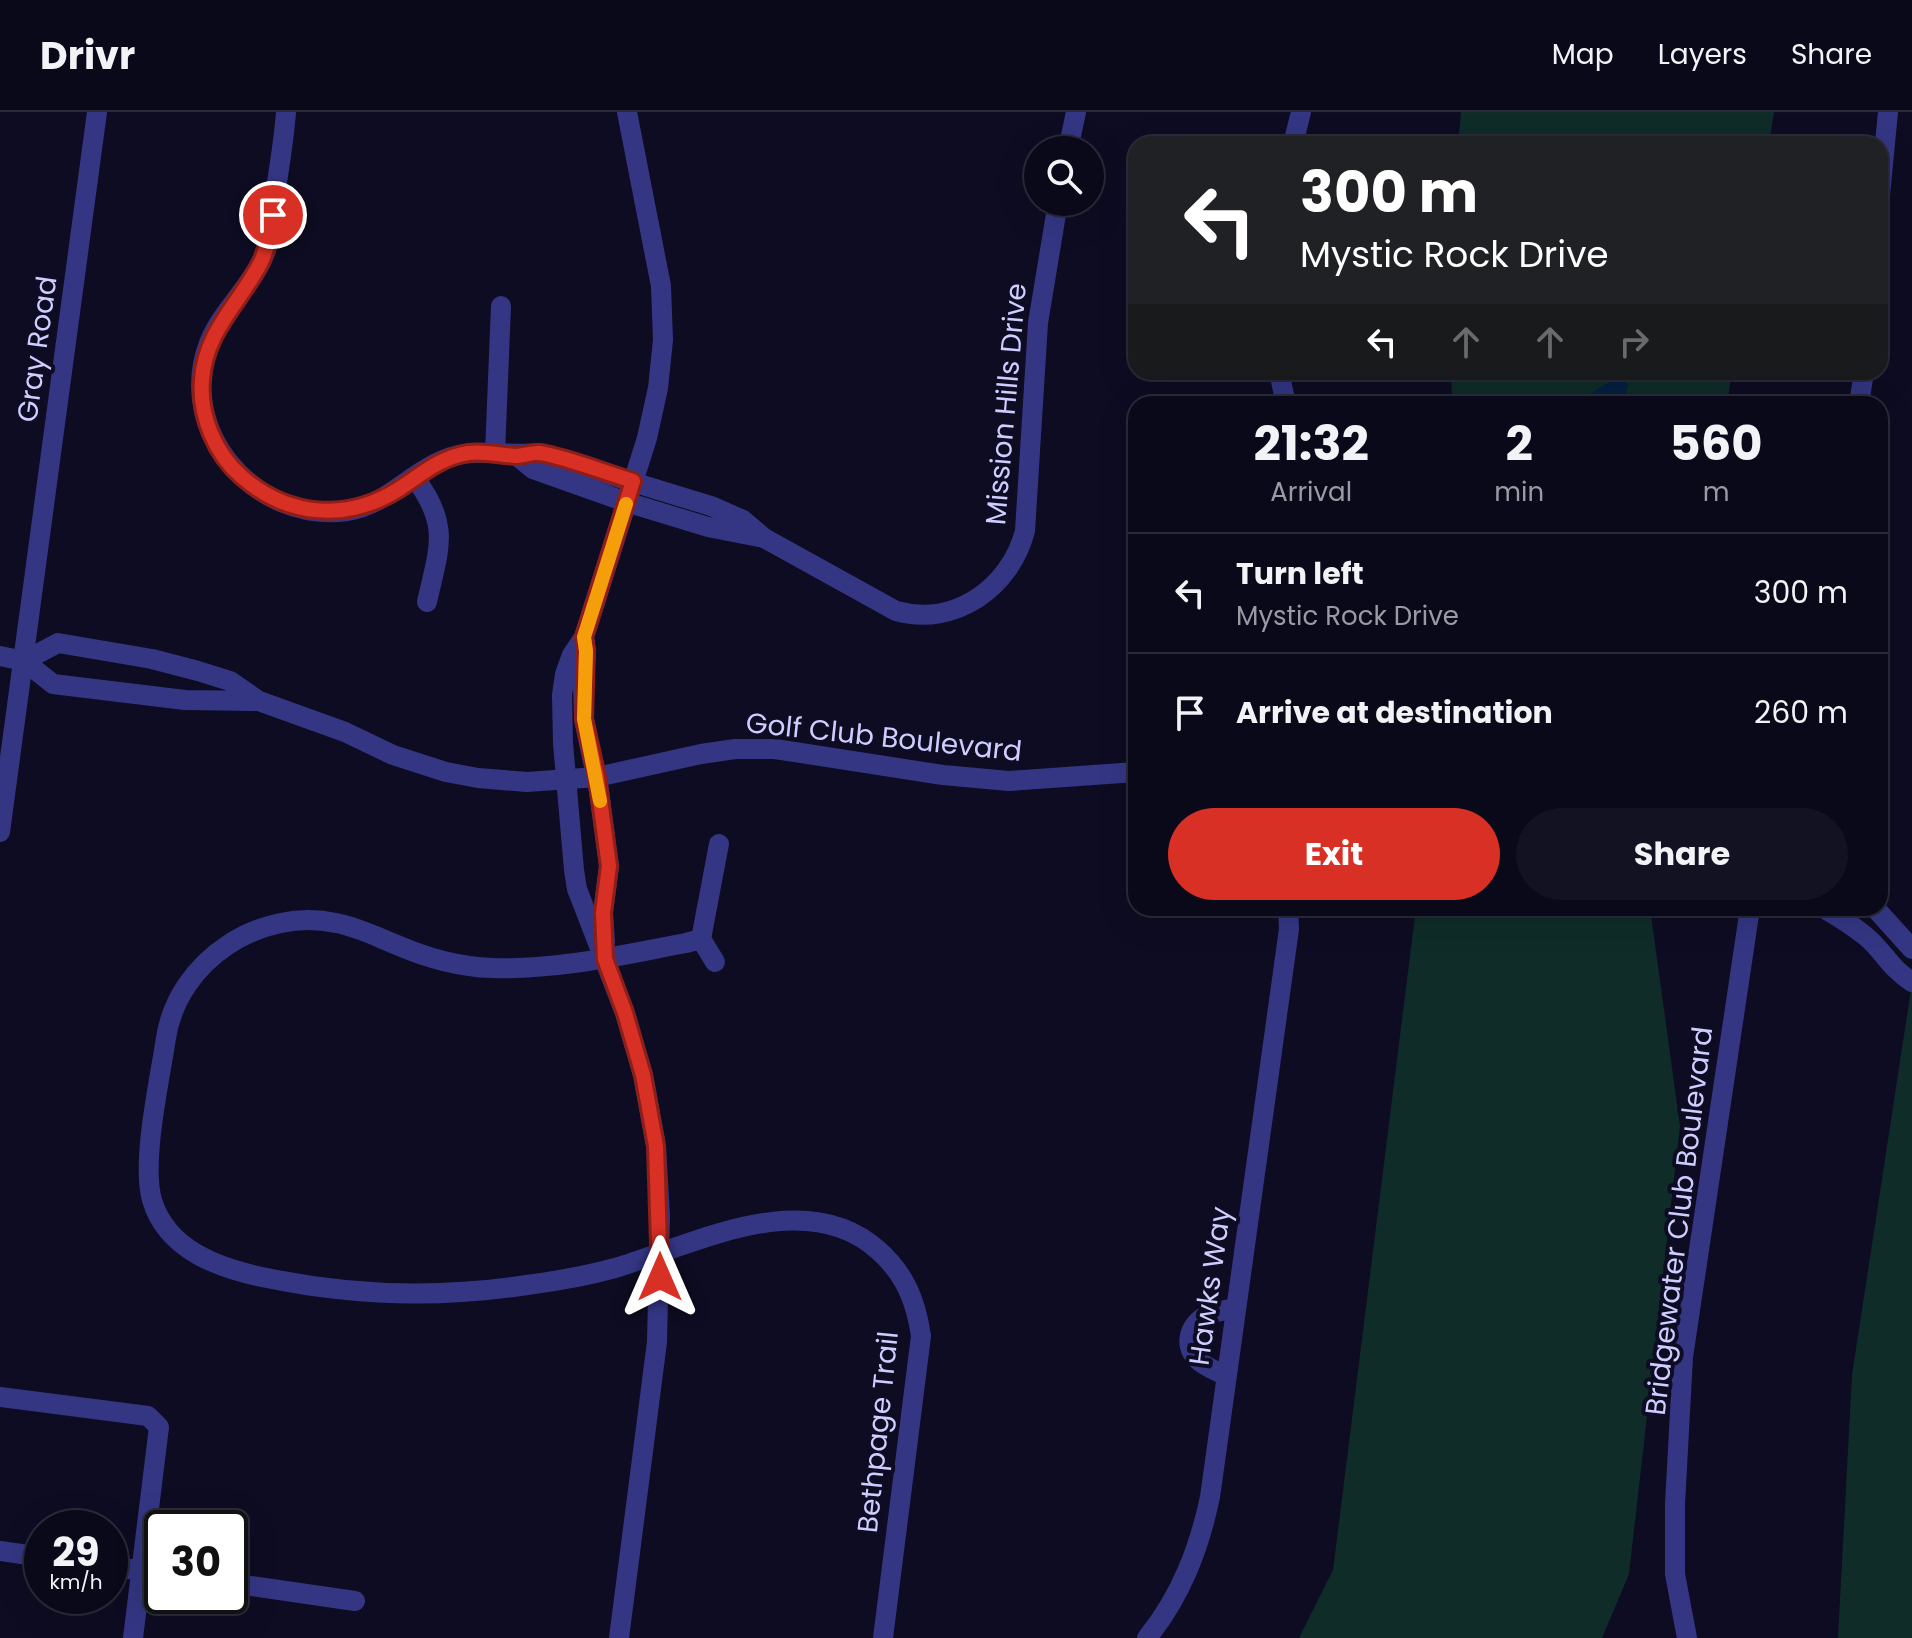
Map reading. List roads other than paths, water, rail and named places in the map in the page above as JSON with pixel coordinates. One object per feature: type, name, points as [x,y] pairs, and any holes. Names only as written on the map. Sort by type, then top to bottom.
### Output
[{"type":"street","name":"Gray Road","points":[[0,832],[97,112]]},
{"type":"street","name":"Mission Hills Drive","points":[[286,112],[268,246],[252,278],[215,331],[205,358],[201,384],[207,423],[218,448],[234,470],[260,492],[287,506],[318,512],[348,511],[387,496],[430,466],[455,455],[495,453],[517,456],[538,453],[730,514],[764,538],[881,605],[908,614],[948,611],[979,596],[1006,574],[1018,554],[1025,531],[1038,323],[1056,216]]},
{"type":"street","points":[[619,1638],[657,1342],[660,1252],[656,1146],[643,1075],[625,1013],[577,889],[561,719],[565,674],[584,637],[633,481],[653,412],[662,361],[661,286],[627,112]]},
{"type":"street","points":[[1071,136],[1076,112]]},
{"type":"street","points":[[1295,136],[1301,112]]},
{"type":"street","points":[[1886,136],[1888,112]]},
{"type":"street","points":[[495,453],[501,306]]},
{"type":"street","name":"Mission Hills Drive","points":[[517,456],[533,469],[626,502],[708,527],[764,538]]},
{"type":"street","points":[[414,477],[431,502],[439,523],[438,554],[427,602]]},
{"type":"street","points":[[584,637],[584,719],[597,777],[607,850],[608,888],[603,913],[605,959]]},
{"type":"street","name":"Golf Club Boulevard","points":[[259,701],[185,700],[53,684],[24,661],[58,643],[198,671],[230,681],[259,701],[345,732],[393,755],[446,772],[509,781],[597,777],[735,749],[775,749],[943,775],[1009,781],[1128,773]]},
{"type":"street","points":[[0,656],[24,661]]},
{"type":"street","points":[[715,962],[701,939],[719,844]]},
{"type":"street","points":[[572,853],[607,850]]},
{"type":"street","name":"Bridgewater Club Boulevard","points":[[1687,1638],[1675,1574],[1675,1504],[1683,1357],[1749,916]]},
{"type":"street","points":[[1836,916],[1857,929],[1874,944],[1895,971],[1912,982]]},
{"type":"street","points":[[1882,916],[1912,949]]},
{"type":"street","name":"Hawks Way","points":[[1147,1638],[1160,1622],[1191,1566],[1202,1536],[1289,918]]},
{"type":"street","name":"Bethpage Trail","points":[[701,939],[605,959],[520,968],[461,964],[417,953],[354,927],[316,920],[281,923],[240,937],[207,960],[183,991],[171,1017],[148,1169],[150,1186],[158,1213],[176,1239],[205,1259],[237,1272],[334,1288],[418,1294],[572,1279],[749,1227],[796,1219],[833,1225],[862,1237],[899,1271],[915,1305],[921,1345],[883,1638]]},
{"type":"street","points":[[1874,944],[1894,929]]},
{"type":"street","points":[[1226,1376],[1198,1360],[1191,1351],[1189,1335],[1208,1314],[1236,1308]]},
{"type":"street","points":[[0,1397],[137,1414],[156,1421],[159,1436],[155,1510]]},
{"type":"street","points":[[0,1551],[24,1554]]},
{"type":"street","points":[[248,1586],[355,1601]]},
{"type":"street","points":[[133,1638],[144,1600]]},
{"type":"water","points":[[1624,380],[1628,385],[1625,396],[1587,396],[1611,381]]}]
